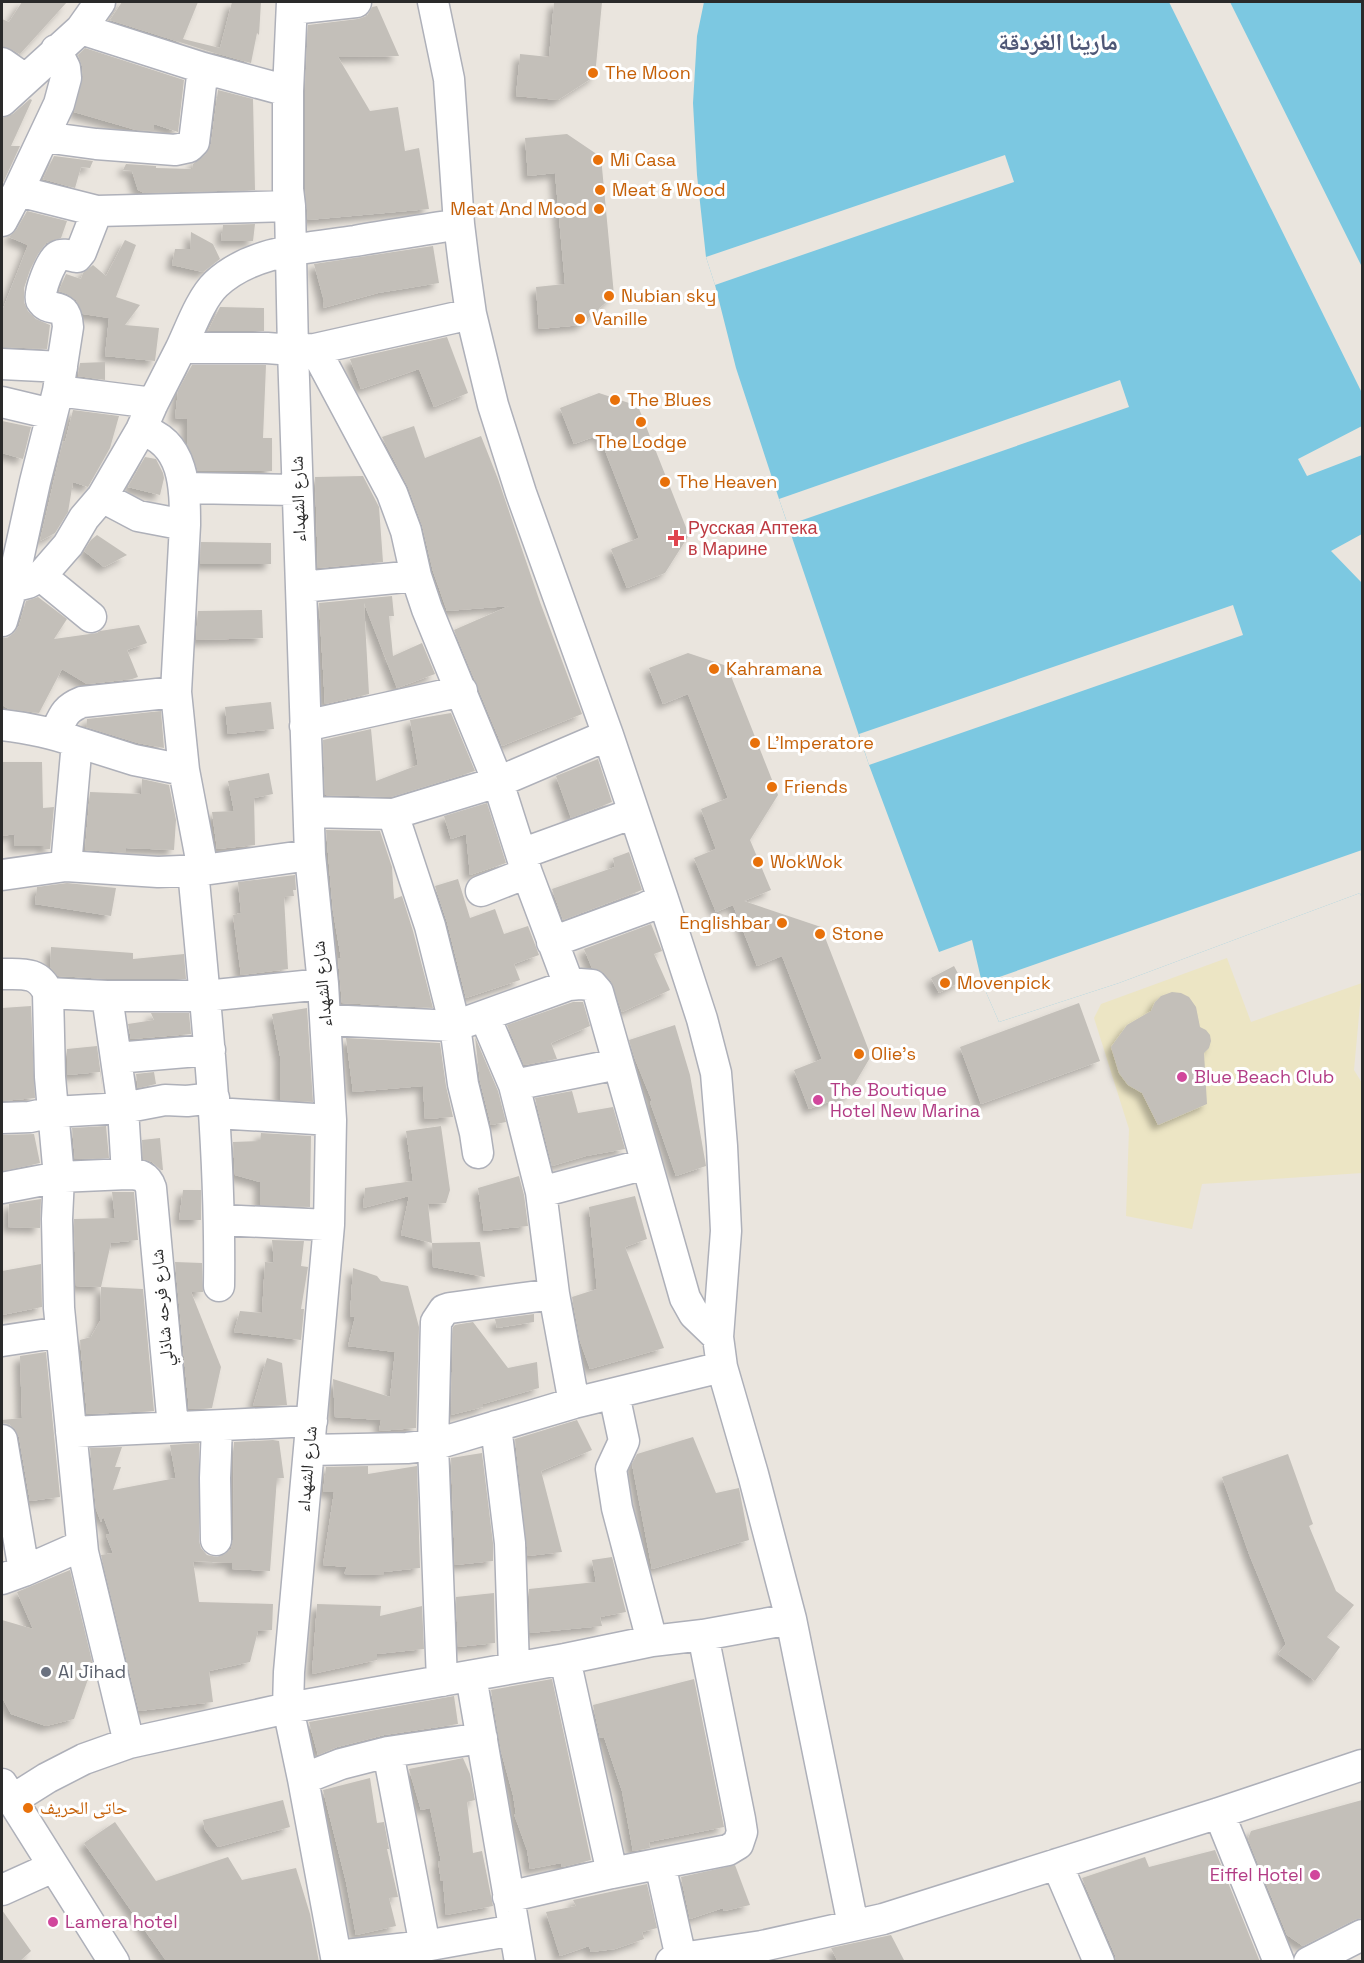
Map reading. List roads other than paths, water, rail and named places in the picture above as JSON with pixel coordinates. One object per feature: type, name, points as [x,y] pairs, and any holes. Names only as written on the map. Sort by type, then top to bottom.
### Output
[{"type":"street","points":[[2,101],[13,71],[56,51],[81,29],[100,2]]},
{"type":"street","points":[[292,5],[356,2]]},
{"type":"street","points":[[433,2],[449,79],[459,224],[471,314],[493,405],[521,493],[608,735],[663,899],[702,1019],[716,1073],[726,1231],[718,1337],[722,1367],[791,1619],[853,1925]]},
{"type":"street","name":"شارع الشهداء","points":[[292,5],[288,91],[288,189],[291,251],[304,350],[297,490],[305,726],[310,855],[326,1020],[331,1120],[329,1225],[287,1693],[337,1959]]},
{"type":"street","points":[[81,29],[203,68],[288,91]]},
{"type":"street","points":[[56,51],[65,68],[66,78],[59,104],[8,204],[97,212],[290,206]]},
{"type":"street","points":[[44,137],[136,148],[176,150],[189,147],[194,142],[203,68]]},
{"type":"street","points":[[2,621],[12,587],[10,553],[57,391],[68,327],[68,318],[62,310],[47,305],[40,294],[53,262],[58,256],[76,256],[81,252],[97,212]]},
{"type":"street","points":[[12,587],[40,576],[68,545],[84,518],[102,497],[141,430],[207,294],[216,284],[250,263],[291,251],[459,224]]},
{"type":"street","points":[[181,348],[304,350],[471,314]]},
{"type":"street","points":[[304,350],[392,493],[406,531],[416,576],[427,609],[498,782],[524,864],[569,986]]},
{"type":"street","points":[[2,367],[57,391],[153,403]]},
{"type":"street","points":[[2,402],[57,391]]},
{"type":"street","points":[[141,430],[154,433],[168,446],[178,462],[185,488],[176,692],[198,870],[205,996],[215,1106],[220,1220],[219,1286]]},
{"type":"street","points":[[185,488],[297,490]]},
{"type":"street","points":[[102,497],[138,516],[185,525]]},
{"type":"street","points":[[40,576],[92,617]]},
{"type":"street","points":[[301,587],[416,576]]},
{"type":"street","points":[[305,726],[462,691]]},
{"type":"street","points":[[66,866],[65,712],[82,702],[176,692]]},
{"type":"street","points":[[2,725],[66,738],[134,760],[184,770]]},
{"type":"street","points":[[309,812],[393,814],[498,782],[608,735]]},
{"type":"street","points":[[481,891],[524,864],[634,813]]},
{"type":"street","points":[[393,814],[430,926],[454,1026],[463,1084],[476,1133],[478,1153]]},
{"type":"street","points":[[2,874],[66,866],[158,872],[198,870],[310,855]]},
{"type":"street","points":[[552,942],[645,908],[663,899]]},
{"type":"street","points":[[2,974],[36,976],[44,983],[48,993],[52,1112],[59,1177],[58,1246],[61,1332],[82,1552],[129,1743]]},
{"type":"street","points":[[48,993],[107,996],[205,996],[323,984]]},
{"type":"street","points":[[326,1020],[454,1026],[569,986],[592,985],[598,992],[685,1298],[694,1314],[718,1337]]},
{"type":"street","name":"شارع فرحه شاذلي","points":[[107,996],[123,1108],[124,1142],[151,1183],[173,1427]]},
{"type":"street","points":[[488,1015],[488,1024],[514,1085],[541,1192],[554,1294],[574,1403]]},
{"type":"street","points":[[116,1058],[210,1050]]},
{"type":"street","points":[[514,1085],[618,1064]]},
{"type":"street","points":[[2,1118],[30,1117],[52,1112],[123,1108],[165,1100],[331,1120]]},
{"type":"street","points":[[541,1192],[646,1164]]},
{"type":"street","points":[[2,1188],[59,1177],[151,1183]]},
{"type":"street","points":[[220,1220],[329,1225]]},
{"type":"street","points":[[520,1962],[482,1738],[457,1679],[433,1445],[436,1322],[440,1315],[450,1308],[554,1294]]},
{"type":"street","points":[[2,1341],[61,1332]]},
{"type":"street","points":[[71,1432],[217,1426],[310,1436],[397,1449],[433,1445],[574,1403],[722,1367]]},
{"type":"street","points":[[614,1394],[624,1441],[610,1469],[615,1498],[652,1641]]},
{"type":"street","points":[[216,1540],[217,1426]]},
{"type":"street","points":[[496,1426],[510,1543],[513,1668]]},
{"type":"street","points":[[2,1440],[13,1575],[74,1549],[82,1552]]},
{"type":"street","points":[[114,1962],[7,1792],[47,1778],[84,1759],[129,1743],[288,1708],[457,1679],[652,1641],[703,1635],[791,1619]]},
{"type":"street","points":[[508,1897],[728,1850],[738,1844],[742,1832],[703,1635]]},
{"type":"street","points":[[565,1659],[612,1873]]},
{"type":"street","points":[[303,1779],[341,1764],[388,1752],[482,1738]]},
{"type":"street","points":[[388,1752],[425,1946]]},
{"type":"street","points":[[660,1863],[676,1960],[765,1954],[1219,1813],[1362,1765]]},
{"type":"street","points":[[1219,1813],[1279,1962]]},
{"type":"street","points":[[1057,1864],[1099,1962]]},
{"type":"street","points":[[2,1890],[53,1867]]},
{"type":"street","points":[[337,1959],[514,1930]]},
{"type":"street","points":[[1309,1962],[1362,1935]]},
{"type":"water","points":[[704,2],[1362,2],[1362,899],[1360,893],[1119,983],[999,1022],[982,983],[972,940],[939,952],[869,765],[779,499],[736,368],[706,257],[697,175],[693,103],[697,36]]},
{"type":"place","name":"The Moon","points":[[593,73]]},
{"type":"place","name":"Mi Casa","points":[[598,160]]},
{"type":"place","name":"Meat & Wood","points":[[600,190]]},
{"type":"place","name":"Meat And Mood","points":[[599,209]]},
{"type":"place","name":"Nubian sky","points":[[609,296]]},
{"type":"place","name":"Vanille","points":[[580,319]]},
{"type":"place","name":"The Blues","points":[[615,400]]},
{"type":"place","name":"The Lodge","points":[[641,422]]},
{"type":"place","name":"The Heaven","points":[[665,482]]},
{"type":"place","name":"Русская Аптека в Марине","points":[[676,538]]},
{"type":"place","name":"Kahramana","points":[[714,669]]},
{"type":"place","name":"L'Imperatore","points":[[755,743]]},
{"type":"place","name":"Friends","points":[[772,787]]},
{"type":"place","name":"WokWok","points":[[758,862]]},
{"type":"place","name":"Englishbar","points":[[782,923]]},
{"type":"place","name":"Stone","points":[[820,934]]},
{"type":"place","name":"Movenpick","points":[[945,983]]},
{"type":"place","name":"Olie's","points":[[859,1054]]},
{"type":"place","name":"Blue Beach Club","points":[[1182,1077]]},
{"type":"place","name":"The Boutique Hotel New Marina","points":[[818,1100]]},
{"type":"place","name":"Al Jihad","points":[[46,1672]]},
{"type":"place","name":"حاتى الحريف","points":[[28,1808]]},
{"type":"place","name":"Eiffel Hotel","points":[[1315,1875]]},
{"type":"place","name":"Lamera hotel","points":[[53,1922]]},
{"type":"district","name":"مارينا الغردقة","points":[[1058,42]]}]
